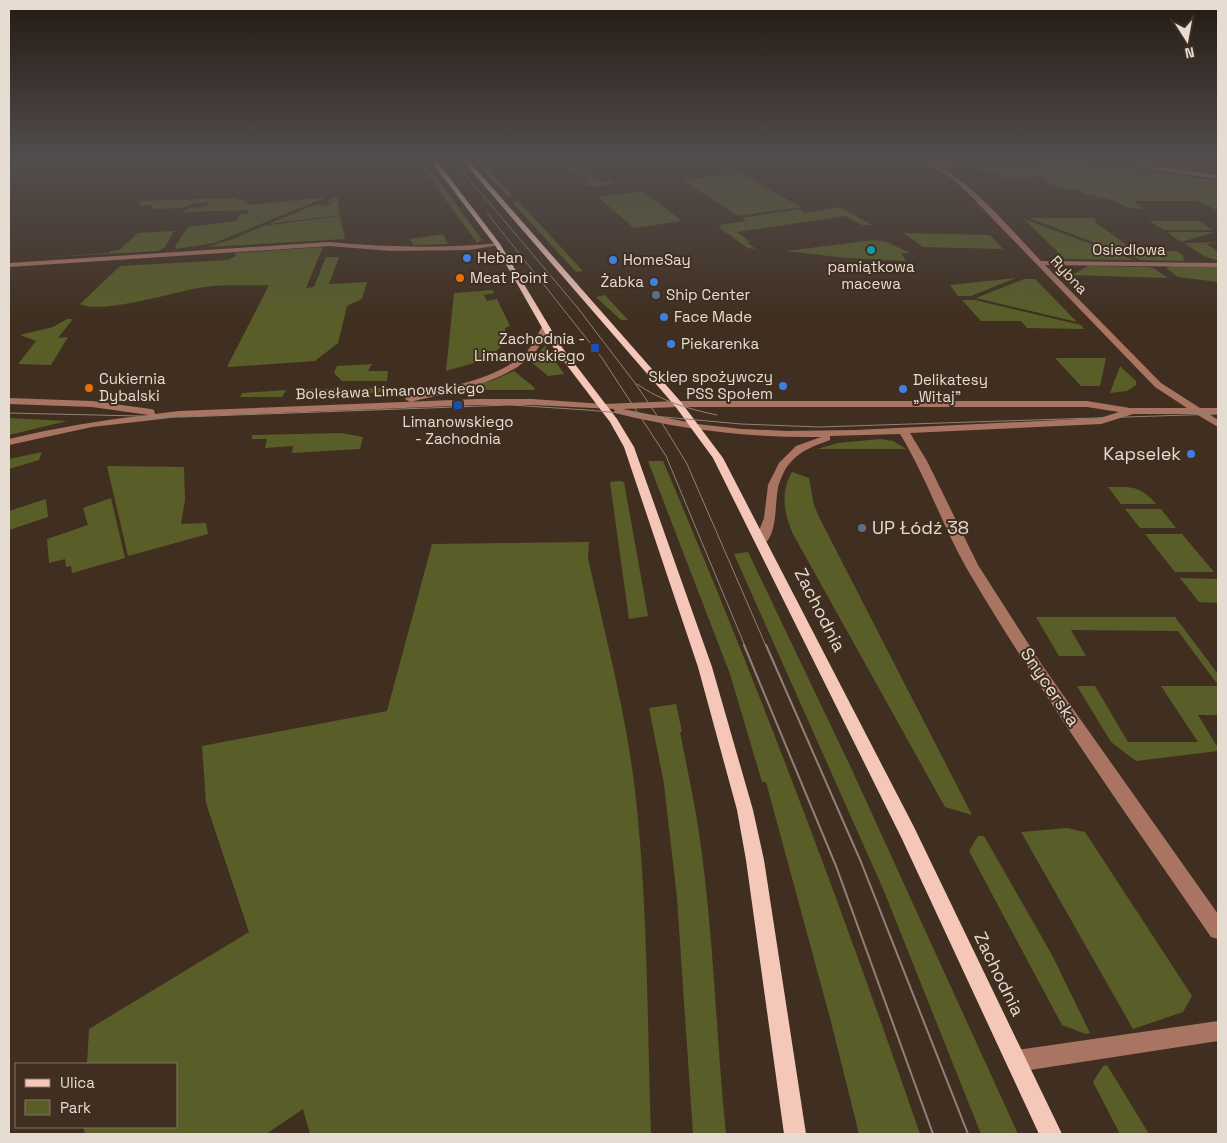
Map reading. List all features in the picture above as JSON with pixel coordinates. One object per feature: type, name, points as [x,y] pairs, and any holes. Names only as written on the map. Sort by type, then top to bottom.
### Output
[{"type":"main road","points":[[474,213],[498,245],[573,370],[623,434],[634,462],[705,667],[745,810],[755,860],[795,1134]]},
{"type":"main road","name":"Zachodnia","points":[[512,213],[678,404],[697,427],[724,468],[908,833],[1051,1134]]},
{"type":"street","name":"Rybna","points":[[990,213],[1158,385],[1218,424]]},
{"type":"street","points":[[9,266],[330,244],[377,249],[469,248],[498,245]]},
{"type":"street","name":"Osiedlowa","points":[[1039,263],[1218,265]]},
{"type":"street","points":[[378,406],[448,389],[495,374],[513,365],[531,352],[546,327]]},
{"type":"street","name":"Bolesława Limanowskiego","points":[[9,401],[92,404],[179,414]]},
{"type":"street","name":"Bolesława Limanowskiego","points":[[9,442],[92,424],[179,414],[505,402],[603,407],[678,404],[1087,404],[1130,411],[1218,411]]},
{"type":"street","name":"Bolesława Limanowskiego","points":[[603,407],[697,427],[762,433],[856,433],[1101,422],[1130,411]]},
{"type":"street","name":"Snycerska","points":[[903,431],[922,461],[972,566],[1037,669],[1218,930]]},
{"type":"street","points":[[761,541],[770,518],[773,485],[787,459],[800,448],[812,442],[856,433]]},
{"type":"street","points":[[1017,1061],[1218,1031]]},
{"type":"green space","points":[[287,213],[214,243],[176,249],[175,246],[188,227],[236,221],[240,214]]},
{"type":"green space","points":[[294,213],[340,213],[340,215],[268,224]]},
{"type":"green space","points":[[456,213],[463,213],[482,240],[477,243]]},
{"type":"green space","points":[[522,213],[529,213],[583,271],[576,272]]},
{"type":"green space","points":[[617,213],[672,213],[682,221],[634,228]]},
{"type":"green space","points":[[734,213],[757,213],[738,216]]},
{"type":"green space","points":[[772,213],[851,213],[872,225],[862,225],[846,216],[737,232],[750,242],[747,243],[756,249],[748,248],[721,229],[719,225],[747,221],[742,218]]},
{"type":"green space","points":[[340,216],[345,239],[207,247],[233,239],[263,226]]},
{"type":"green space","points":[[1029,218],[1094,218],[1097,221],[1095,222],[1135,251],[1143,254],[1166,254],[1163,251],[1176,251],[1183,255],[1184,261],[1141,260]]},
{"type":"green space","points":[[1024,219],[1134,260],[1065,259]]},
{"type":"green space","points":[[1149,221],[1199,221],[1213,230],[1164,230]]},
{"type":"green space","points":[[174,231],[165,247],[159,251],[33,258],[109,253],[119,250],[138,233]]},
{"type":"green space","points":[[1167,232],[1215,232],[1181,242]]},
{"type":"green space","points":[[903,233],[990,235],[1003,249],[923,247]]},
{"type":"green space","points":[[443,234],[448,244],[413,245],[410,239]]},
{"type":"green space","points":[[873,240],[887,242],[910,253],[901,253],[906,261],[846,258],[786,251]]},
{"type":"green space","points":[[1218,242],[1206,244],[1218,251],[1218,261],[1204,256],[1184,243]]},
{"type":"green space","points":[[323,247],[306,288],[314,287],[326,257],[339,257],[329,284],[367,282],[362,299],[347,306],[338,343],[315,361],[227,367],[269,285],[204,287],[104,307],[90,307],[80,304],[120,266],[228,260],[236,256],[235,253]]},
{"type":"green space","points":[[1088,266],[1149,267],[1168,278],[1072,275]]},
{"type":"green space","points":[[1171,266],[1218,267],[1218,282],[1178,277],[1166,268]]},
{"type":"green space","points":[[1016,278],[971,296],[958,296],[950,285]]},
{"type":"green space","points":[[1024,279],[1035,279],[1077,322],[976,298]]},
{"type":"green space","points":[[493,290],[494,293],[484,295],[487,301],[497,299],[510,326],[505,328],[505,338],[501,346],[485,358],[446,371],[454,293]]},
{"type":"green space","points":[[605,295],[628,320],[621,320],[596,297]]},
{"type":"green space","points":[[962,300],[975,300],[1081,325],[1084,329],[1027,328],[1021,321],[981,321]]},
{"type":"green space","points":[[67,319],[73,319],[58,338],[68,337],[51,365],[18,364],[36,341],[20,335],[53,327]]},
{"type":"green space","points":[[545,346],[564,374],[548,376],[530,361]]},
{"type":"green space","points":[[1055,358],[1106,358],[1100,386],[1081,386]]},
{"type":"green space","points":[[372,364],[368,371],[388,371],[387,381],[342,381],[334,373],[337,366]]},
{"type":"green space","points":[[1120,366],[1136,381],[1136,385],[1127,391],[1110,393]]},
{"type":"green space","points":[[514,371],[535,388],[534,390],[463,390],[464,388],[494,380]]},
{"type":"green space","points":[[403,388],[402,391],[300,397],[304,389]]},
{"type":"green space","points":[[286,390],[282,397],[240,397],[242,393]]},
{"type":"green space","points":[[10,418],[67,421],[9,435]]},
{"type":"green space","points":[[341,433],[363,437],[360,449],[292,453],[293,446],[265,448],[267,439],[252,439],[252,435]]},
{"type":"green space","points":[[880,439],[893,441],[906,449],[817,449],[838,443]]},
{"type":"green space","points":[[42,452],[39,460],[9,469],[9,459]]},
{"type":"green space","points":[[648,461],[663,461],[732,627],[798,795],[920,1134],[859,1134],[830,1018],[766,782],[762,782],[730,674]]},
{"type":"green space","points":[[107,466],[184,467],[185,500],[181,524],[206,523],[208,534],[128,556]]},
{"type":"green space","points":[[792,472],[809,478],[814,505],[819,517],[972,815],[945,807],[793,534],[787,518],[785,503],[786,488]]},
{"type":"green space","points":[[610,482],[624,482],[648,616],[629,619]]},
{"type":"green space","points":[[1108,487],[1135,488],[1145,493],[1156,504],[1121,504]]},
{"type":"green space","points":[[111,498],[125,558],[72,573],[71,566],[66,567],[65,559],[49,563],[47,539],[88,525],[83,508]]},
{"type":"green space","points":[[46,499],[48,517],[9,530],[9,511]]},
{"type":"green space","points":[[1125,509],[1161,509],[1176,528],[1140,528]]},
{"type":"green space","points":[[1145,534],[1182,534],[1214,572],[1175,572]]},
{"type":"green space","points":[[589,542],[588,558],[621,703],[635,791],[645,919],[651,1134],[310,1134],[303,1109],[266,1134],[85,1134],[83,1128],[178,1128],[178,1063],[87,1063],[89,1029],[249,932],[206,803],[202,746],[387,711],[432,544]]},
{"type":"green space","points":[[748,552],[852,770],[1018,1134],[981,1134],[884,891],[734,554]]},
{"type":"green space","points":[[1180,578],[1218,579],[1218,603],[1199,602]]},
{"type":"green space","points":[[1036,617],[1175,617],[1218,674],[1218,685],[1178,631],[1071,630],[1086,656],[1059,656]]},
{"type":"green space","points":[[1077,686],[1095,686],[1128,742],[1198,742],[1161,686],[1218,686],[1218,715],[1198,715],[1218,751],[1136,761],[1111,742]]},
{"type":"green space","points":[[676,704],[696,813],[705,877],[726,1134],[693,1134],[677,898],[664,784],[649,708]]},
{"type":"green space","points":[[1067,828],[1085,832],[1192,996],[1183,1012],[1133,1029],[1021,832]]},
{"type":"green space","points":[[978,836],[984,836],[1052,955],[1090,1033],[1086,1034],[1062,1025],[969,851]]},
{"type":"green space","points":[[1107,1065],[1149,1134],[1120,1134],[1093,1082],[1103,1066]]},
{"type":"tram line","points":[[487,213],[602,358],[639,415]]},
{"type":"tram line","points":[[498,213],[577,307],[635,383],[658,416]]},
{"type":"tram line","points":[[637,384],[675,404],[717,415]]},
{"type":"tram line","points":[[9,413],[182,417],[510,405],[639,415]]},
{"type":"tram line","points":[[658,416],[741,424],[819,427],[1218,414]]},
{"type":"tram line","points":[[639,415],[658,416]]},
{"type":"tram line","points":[[639,415],[666,456],[745,646]]},
{"type":"tram line","points":[[658,416],[687,464],[766,646]]},
{"type":"tram line","points":[[744,645],[836,866],[933,1134]]},
{"type":"tram line","points":[[766,645],[861,862],[968,1134]]},
{"type":"place","name":"pamiątkowa macewa","points":[[871,250]]},
{"type":"place","name":"Heban","points":[[467,258]]},
{"type":"place","name":"HomeSay","points":[[613,260]]},
{"type":"place","name":"Meat Point","points":[[460,278]]},
{"type":"place","name":"Żabka","points":[[654,282]]},
{"type":"place","name":"Ship Center","points":[[656,295]]},
{"type":"place","name":"Face Made","points":[[664,317]]},
{"type":"place","name":"Piekarenka","points":[[671,344]]},
{"type":"place","name":"Zachodnia - Limanowskiego","points":[[595,348]]},
{"type":"place","name":"Sklep spożywczy PSS Społem","points":[[783,386]]},
{"type":"place","name":"Cukiernia Dybalski","points":[[89,388]]},
{"type":"place","name":"Delikatesy „Witaj”","points":[[903,389]]},
{"type":"place","name":"Limanowskiego - Zachodnia","points":[[458,405]]},
{"type":"place","name":"Kapselek","points":[[1191,454]]},
{"type":"place","name":"UP Łódź 38","points":[[862,528]]}]
